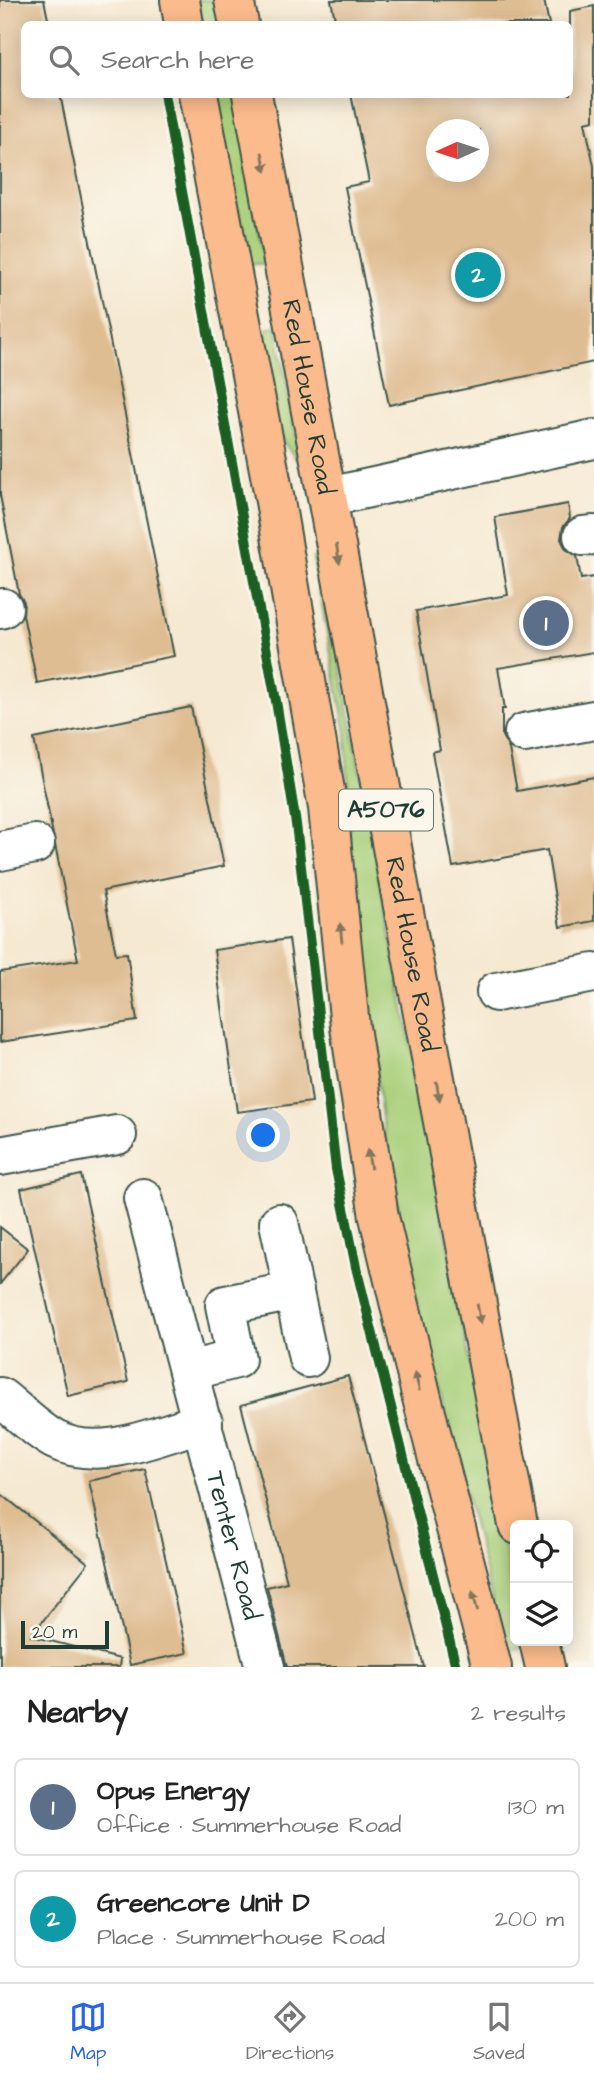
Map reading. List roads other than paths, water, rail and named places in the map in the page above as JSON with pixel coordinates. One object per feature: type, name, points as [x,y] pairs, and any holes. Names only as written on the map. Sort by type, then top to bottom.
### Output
[{"type":"main road","points":[[180,0],[184,21]]},
{"type":"main road","points":[[234,0],[238,21]]},
{"type":"main road","points":[[199,98],[275,501],[328,807],[350,1027],[379,1217],[421,1394],[492,1667]]},
{"type":"main road","name":"Red House Road","points":[[253,98],[517,1520]]},
{"type":"main road","points":[[328,497],[307,516],[299,540],[332,732],[328,807]]},
{"type":"main road","points":[[540,1646],[545,1667]]},
{"type":"street","points":[[328,497],[594,439]]},
{"type":"street","points":[[524,733],[594,720]]},
{"type":"street","points":[[496,992],[594,973]]},
{"type":"street","points":[[0,1156],[117,1135]]},
{"type":"street","name":"Tenter Road","points":[[143,1198],[265,1667]]},
{"type":"street","points":[[279,1223],[308,1358]]},
{"type":"street","points":[[189,1371],[236,1359],[225,1305],[293,1291]]},
{"type":"street","points":[[0,1396],[53,1439],[86,1449],[115,1447],[202,1422]]},
{"type":"place","name":"Greencore Unit D","points":[[478,275]]},
{"type":"place","name":"Opus Energy","points":[[546,623]]}]
